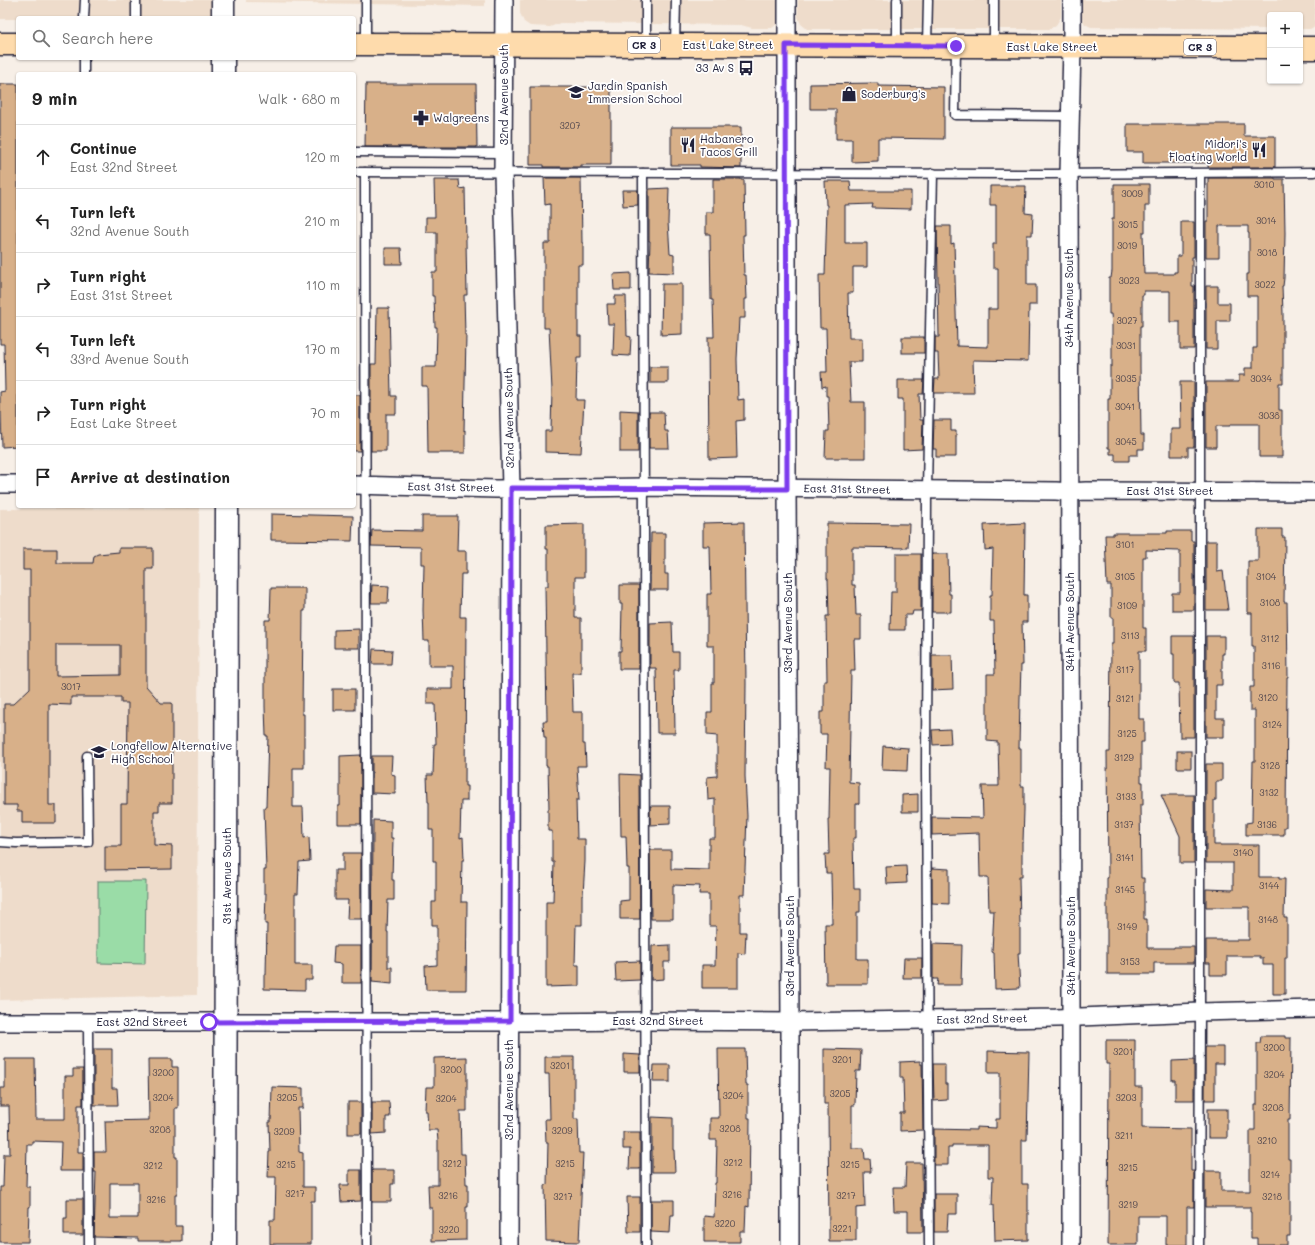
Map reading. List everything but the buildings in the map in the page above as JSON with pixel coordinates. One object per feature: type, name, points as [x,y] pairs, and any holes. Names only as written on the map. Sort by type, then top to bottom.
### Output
[{"type":"main road","points":[[0,44],[16,44]]},
{"type":"main road","name":"East Lake Street","points":[[360,44],[1267,47]]},
{"type":"main road","points":[[1303,48],[1315,48]]},
{"type":"street","points":[[223,0],[223,16]]},
{"type":"street","name":"32nd Avenue South","points":[[504,0],[503,172],[511,488],[508,1245]]},
{"type":"street","name":"33rd Avenue South","points":[[787,0],[790,1245]]},
{"type":"street","name":"34th Avenue South","points":[[1071,1245],[1072,1017],[1069,174],[1072,0]]},
{"type":"street","points":[[223,60],[223,72]]},
{"type":"street","points":[[0,484],[16,484]]},
{"type":"street","name":"East 31st Street","points":[[360,485],[511,488],[645,487],[1069,492],[1315,492]]},
{"type":"street","name":"31st Avenue South","points":[[225,1245],[227,508]]},
{"type":"street","name":"East 32nd Street","points":[[0,1022],[790,1022],[1072,1017],[1315,1009]]},
{"type":"lane","points":[[84,0],[84,16]]},
{"type":"lane","points":[[136,0],[136,16]]},
{"type":"lane","points":[[360,44],[366,0]]},
{"type":"lane","points":[[646,0],[646,45]]},
{"type":"lane","points":[[675,45],[676,0]]},
{"type":"lane","points":[[897,0],[897,46]]},
{"type":"lane","points":[[927,46],[928,0]]},
{"type":"lane","points":[[994,0],[994,46]]},
{"type":"lane","points":[[956,46],[955,116],[1070,116]]},
{"type":"lane","points":[[84,60],[84,72]]},
{"type":"lane","points":[[356,152],[503,153]]},
{"type":"lane","points":[[356,172],[1069,174],[1315,172]]},
{"type":"lane","points":[[365,172],[360,485],[367,1245]]},
{"type":"lane","points":[[643,173],[646,1245]]},
{"type":"lane","points":[[928,1245],[927,490],[933,173]]},
{"type":"lane","points":[[1199,1245],[1200,174]]},
{"type":"lane","points":[[0,842],[88,842],[87,756]]},
{"type":"lane","points":[[88,1022],[89,1245]]},
{"type":"shaded area","points":[[0,0],[214,0],[213,16],[16,16],[16,19],[0,19]]},
{"type":"shaded area","points":[[246,0],[485,0],[485,6],[246,2]]},
{"type":"shaded area","points":[[520,0],[779,0],[779,19],[777,24],[772,28],[752,28],[741,25],[560,23],[550,27],[530,26],[524,22],[520,13]]},
{"type":"shaded area","points":[[798,0],[1061,0],[1061,17],[1056,25],[1049,29],[807,29],[801,24],[798,17]]},
{"type":"shaded area","points":[[1081,0],[1315,0],[1315,26],[1310,29],[1303,29],[1303,12],[1267,12],[1267,29],[1091,27],[1085,24],[1082,18]]},
{"type":"shaded area","name":"Longfellow Alternative High School","points":[[199,508],[197,995],[0,1000],[0,509]]},
{"type":"green space","points":[[98,881],[146,881],[145,964],[98,963]]},
{"type":"place","name":"33 Av S","points":[[746,68]]},
{"type":"place","name":"Jardín Spanish Immersion School","points":[[576,92]]},
{"type":"place","name":"Soderburg's","points":[[849,94]]},
{"type":"place","name":"Walgreens","points":[[421,118]]},
{"type":"place","name":"Habanero Tacos Grill","points":[[688,145]]},
{"type":"place","name":"Midori's Floating World","points":[[1259,150]]},
{"type":"place","name":"Longfellow Alternative High School","points":[[99,752]]},
{"type":"route","points":[[209,1022],[510,1021],[511,488],[645,487],[787,489],[786,45],[956,46]]}]
